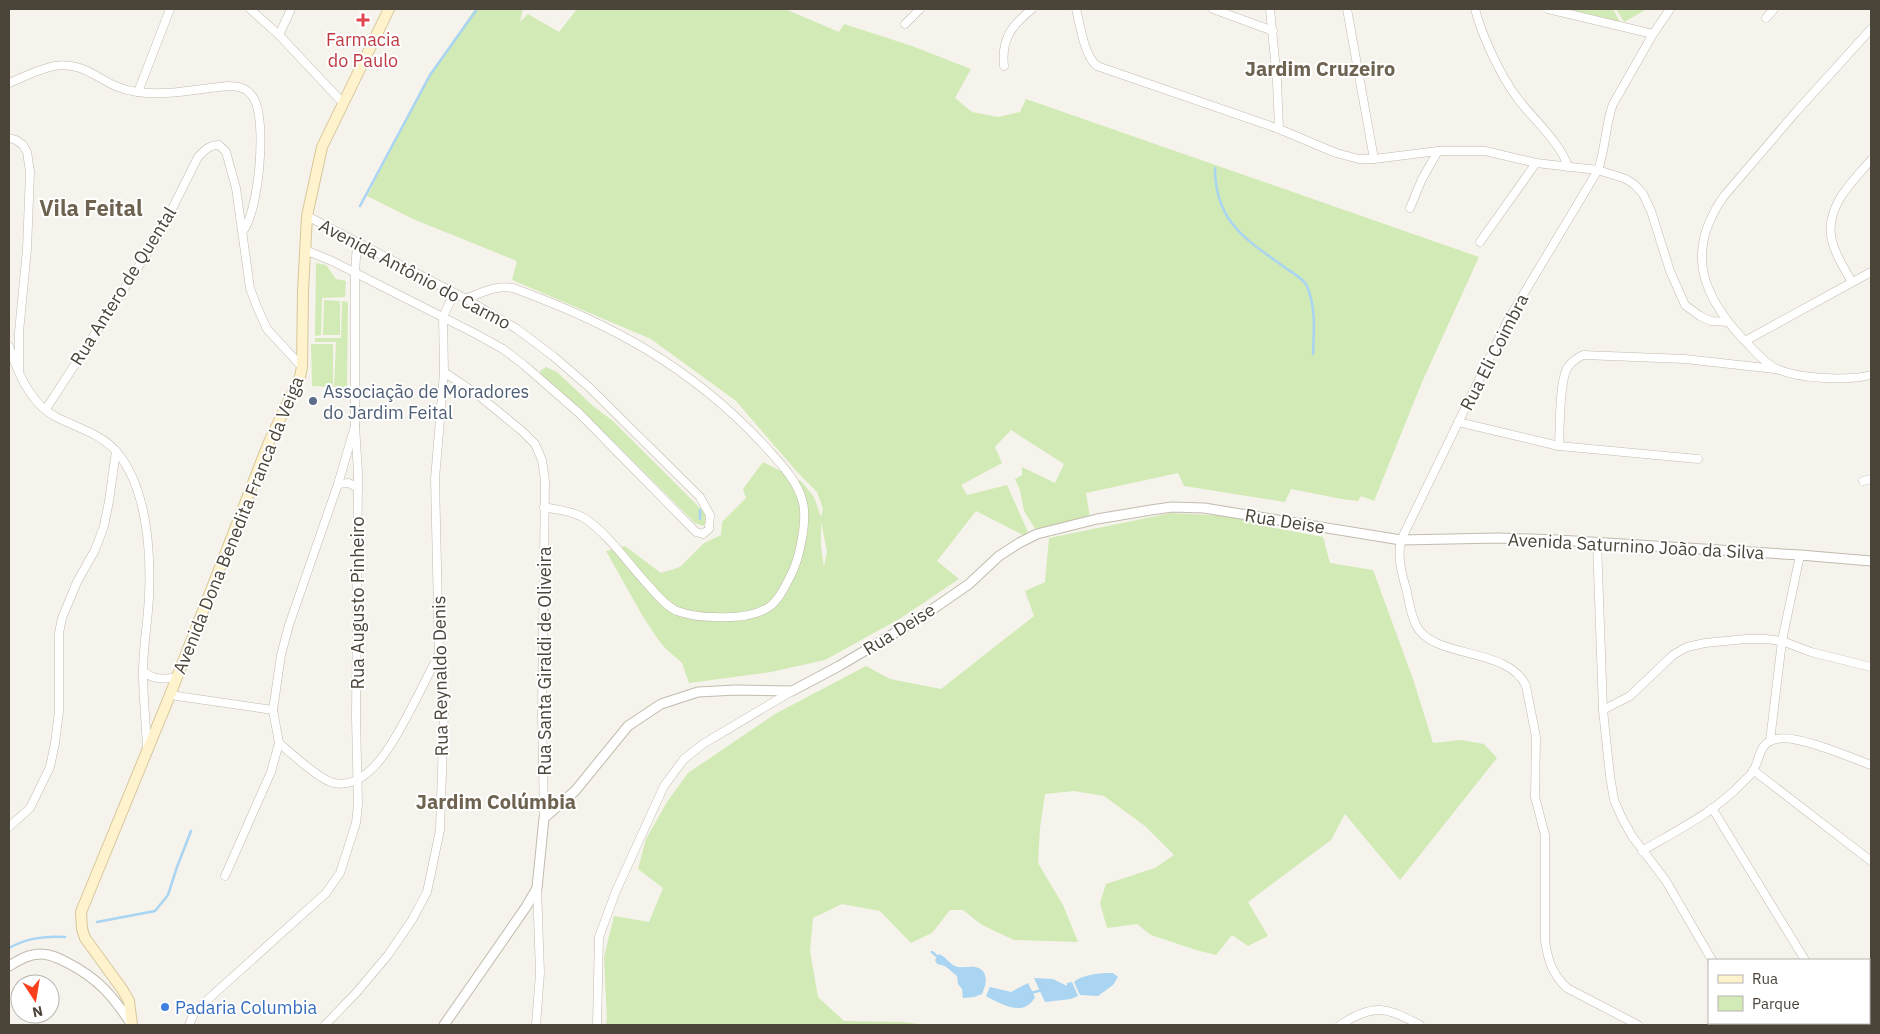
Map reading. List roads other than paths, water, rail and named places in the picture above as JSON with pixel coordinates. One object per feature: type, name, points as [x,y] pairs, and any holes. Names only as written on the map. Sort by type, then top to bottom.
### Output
[{"type":"main road","name":"Avenida Dona Benedita Franca da Veiga","points":[[133,1025],[129,1001],[85,938],[82,929],[81,912],[170,695],[269,442],[298,384],[302,368],[304,250],[307,216],[322,147],[389,9]]},
{"type":"street","points":[[138,92],[170,9]]},
{"type":"street","points":[[250,9],[279,35],[343,103]]},
{"type":"street","points":[[279,35],[291,9]]},
{"type":"street","points":[[905,24],[920,9]]},
{"type":"street","points":[[1004,66],[1003,49],[1007,36],[1032,9]]},
{"type":"street","points":[[1076,9],[1088,52],[1093,63],[1097,66],[1279,129],[1336,153],[1359,159],[1374,159],[1438,151],[1485,151],[1536,163],[1598,170],[1626,179],[1643,194],[1651,211],[1670,271],[1686,306],[1711,321],[1727,322]]},
{"type":"street","points":[[1213,9],[1273,31]]},
{"type":"street","points":[[1270,9],[1279,129]]},
{"type":"street","points":[[1347,9],[1374,159]]},
{"type":"street","points":[[1475,9],[1477,19],[1505,79],[1517,98],[1566,160],[1568,167]]},
{"type":"street","points":[[1548,9],[1653,34]]},
{"type":"street","name":"Rua Eli Coimbra","points":[[1401,540],[1508,320],[1598,170],[1605,148],[1612,104],[1670,9]]},
{"type":"street","points":[[1766,18],[1774,9]]},
{"type":"street","points":[[1777,369],[1765,360],[1727,322],[1714,302],[1704,275],[1701,252],[1705,235],[1715,210],[1724,196],[1871,29]]},
{"type":"street","points":[[9,84],[41,70],[68,64],[77,66],[114,86],[138,92],[167,94],[237,86],[248,91],[253,97],[259,116],[260,148],[253,208],[248,224],[243,231],[250,288],[267,329],[302,368]]},
{"type":"street","points":[[9,138],[23,145],[27,152],[30,172],[19,332],[19,372]]},
{"type":"street","name":"Rua Antero de Quental","points":[[46,409],[159,235],[198,157],[207,148],[214,145],[219,145],[226,152],[230,162],[243,231]]},
{"type":"street","points":[[1410,208],[1422,178],[1438,151]]},
{"type":"street","points":[[1852,282],[1837,254],[1831,237],[1831,222],[1835,207],[1845,190],[1871,160]]},
{"type":"street","points":[[1480,242],[1536,163]]},
{"type":"street","name":"Avenida Antônio do Carmo","points":[[304,250],[355,273],[503,349],[579,412],[696,532],[703,534],[709,529],[710,515],[700,497],[589,387],[553,356],[517,329],[466,299],[307,216]]},
{"type":"street","points":[[225,876],[271,772],[279,743],[273,710],[281,655],[289,625],[338,484],[355,426],[355,273],[357,243]]},
{"type":"street","points":[[1745,341],[1871,272]]},
{"type":"street","points":[[466,299],[494,288],[503,286],[513,288],[598,323],[648,349],[710,393],[746,426],[782,464],[795,482],[803,503],[799,557],[779,596],[769,607],[753,614],[714,617],[693,615],[676,610],[662,600],[606,536],[592,523],[576,515],[544,507]]},
{"type":"street","name":"Rua Reynaldo Denis","points":[[325,1025],[356,993],[388,955],[412,920],[427,892],[440,830],[444,713],[439,654],[435,479],[444,372],[443,318],[454,293]]},
{"type":"street","points":[[9,346],[19,372],[35,400],[55,416],[108,443],[116,451],[132,478],[142,502],[146,521],[149,594],[143,671],[148,750]]},
{"type":"street","points":[[1559,446],[1563,384],[1566,368],[1583,355],[1684,359],[1777,369],[1803,375],[1833,378],[1856,379],[1871,375]]},
{"type":"street","name":"Rua Santa Giraldi de Oliveira","points":[[444,372],[485,401],[535,444],[542,460],[545,481],[542,714],[544,818],[536,888],[540,973],[536,1025]]},
{"type":"street","points":[[1458,422],[1559,446],[1698,459]]},
{"type":"street","name":"Rua Augusto Pinheiro","points":[[189,1025],[195,1011],[326,893],[340,873],[356,823],[358,804],[356,718],[358,447],[355,426]]},
{"type":"street","points":[[9,826],[30,808],[50,766],[59,712],[59,633],[62,618],[77,582],[95,550],[104,526],[116,451]]},
{"type":"street","points":[[1862,481],[1871,479]]},
{"type":"street","points":[[338,484],[349,483],[358,488]]},
{"type":"street","name":"Rua Deise","points":[[597,1025],[599,937],[634,850],[664,786],[684,759],[703,744],[920,618],[969,584],[999,556],[1019,543],[1038,534],[1061,528],[1172,507],[1204,508],[1401,540]]},
{"type":"street","name":"Avenida Saturnino João da Silva","points":[[1401,540],[1525,539],[1597,542],[1871,561]]},
{"type":"street","points":[[1401,540],[1400,565],[1416,626],[1436,643],[1478,655],[1510,668],[1522,678],[1526,686],[1536,737],[1535,797],[1545,835],[1545,941],[1551,970],[1567,988],[1638,1025]]},
{"type":"street","points":[[1597,542],[1602,710],[1614,800],[1622,818],[1642,851],[1666,881],[1711,959]]},
{"type":"street","points":[[1770,741],[1782,641],[1800,555]]},
{"type":"street","points":[[1602,710],[1630,696],[1673,655],[1687,647],[1746,639],[1765,639],[1782,641],[1812,652],[1871,667]]},
{"type":"street","points":[[279,743],[324,780],[336,784],[358,780],[381,760],[393,743],[439,654]]},
{"type":"street","points":[[143,671],[150,677],[176,678]]},
{"type":"street","points":[[544,818],[575,791],[628,726],[661,704],[698,692],[736,690],[792,691]]},
{"type":"street","points":[[170,695],[273,710]]},
{"type":"street","points":[[1642,851],[1712,808],[1742,784],[1754,770],[1760,751],[1770,741],[1778,738],[1798,740],[1871,765]]},
{"type":"street","points":[[1754,770],[1871,861]]},
{"type":"street","points":[[1712,808],[1804,959]]},
{"type":"street","points":[[444,1025],[526,907],[536,888]]},
{"type":"street","points":[[9,966],[24,957],[41,954],[51,955],[80,969],[104,987],[133,1025]]},
{"type":"street","points":[[1340,1025],[1366,1012],[1378,1010],[1390,1011],[1420,1025]]},
{"type":"water","points":[[939,954],[955,966],[975,967],[983,971],[986,982],[982,994],[963,998],[957,976],[945,966],[937,964],[935,960]]},
{"type":"water","points":[[1113,973],[1118,977],[1113,985],[1098,996],[1080,995],[1074,982],[1087,976]]},
{"type":"water","points":[[1034,978],[1053,979],[1067,986],[1067,983],[1072,982],[1078,996],[1071,999],[1045,1002]]},
{"type":"water","points":[[1028,983],[1035,997],[1025,1007],[1012,1007],[986,996],[990,987],[1011,992]]},
{"type":"waterway","points":[[360,206],[430,75],[477,9]]},
{"type":"waterway","points":[[1215,168],[1216,187],[1221,203],[1227,216],[1236,228],[1259,249],[1306,283],[1313,311],[1313,354]]},
{"type":"waterway","points":[[700,510],[700,519]]},
{"type":"waterway","points":[[97,922],[155,911],[168,895],[191,831]]},
{"type":"waterway","points":[[9,948],[36,938],[65,937]]},
{"type":"waterway","points":[[932,952],[938,957]]},
{"type":"waterway","points":[[1031,993],[1042,990]]},
{"type":"place","name":"Farmacia do Paulo","points":[[363,20]]},
{"type":"place","name":"Associação de Moradores do Jardim Feital","points":[[313,401]]},
{"type":"place","name":"Padaria Columbia","points":[[165,1007]]},
{"type":"district","name":"Jardim Cruzeiro","points":[[1320,68]]},
{"type":"district","name":"Vila Feital","points":[[91,207]]},
{"type":"district","name":"Jardim Colúmbia","points":[[496,801]]}]
